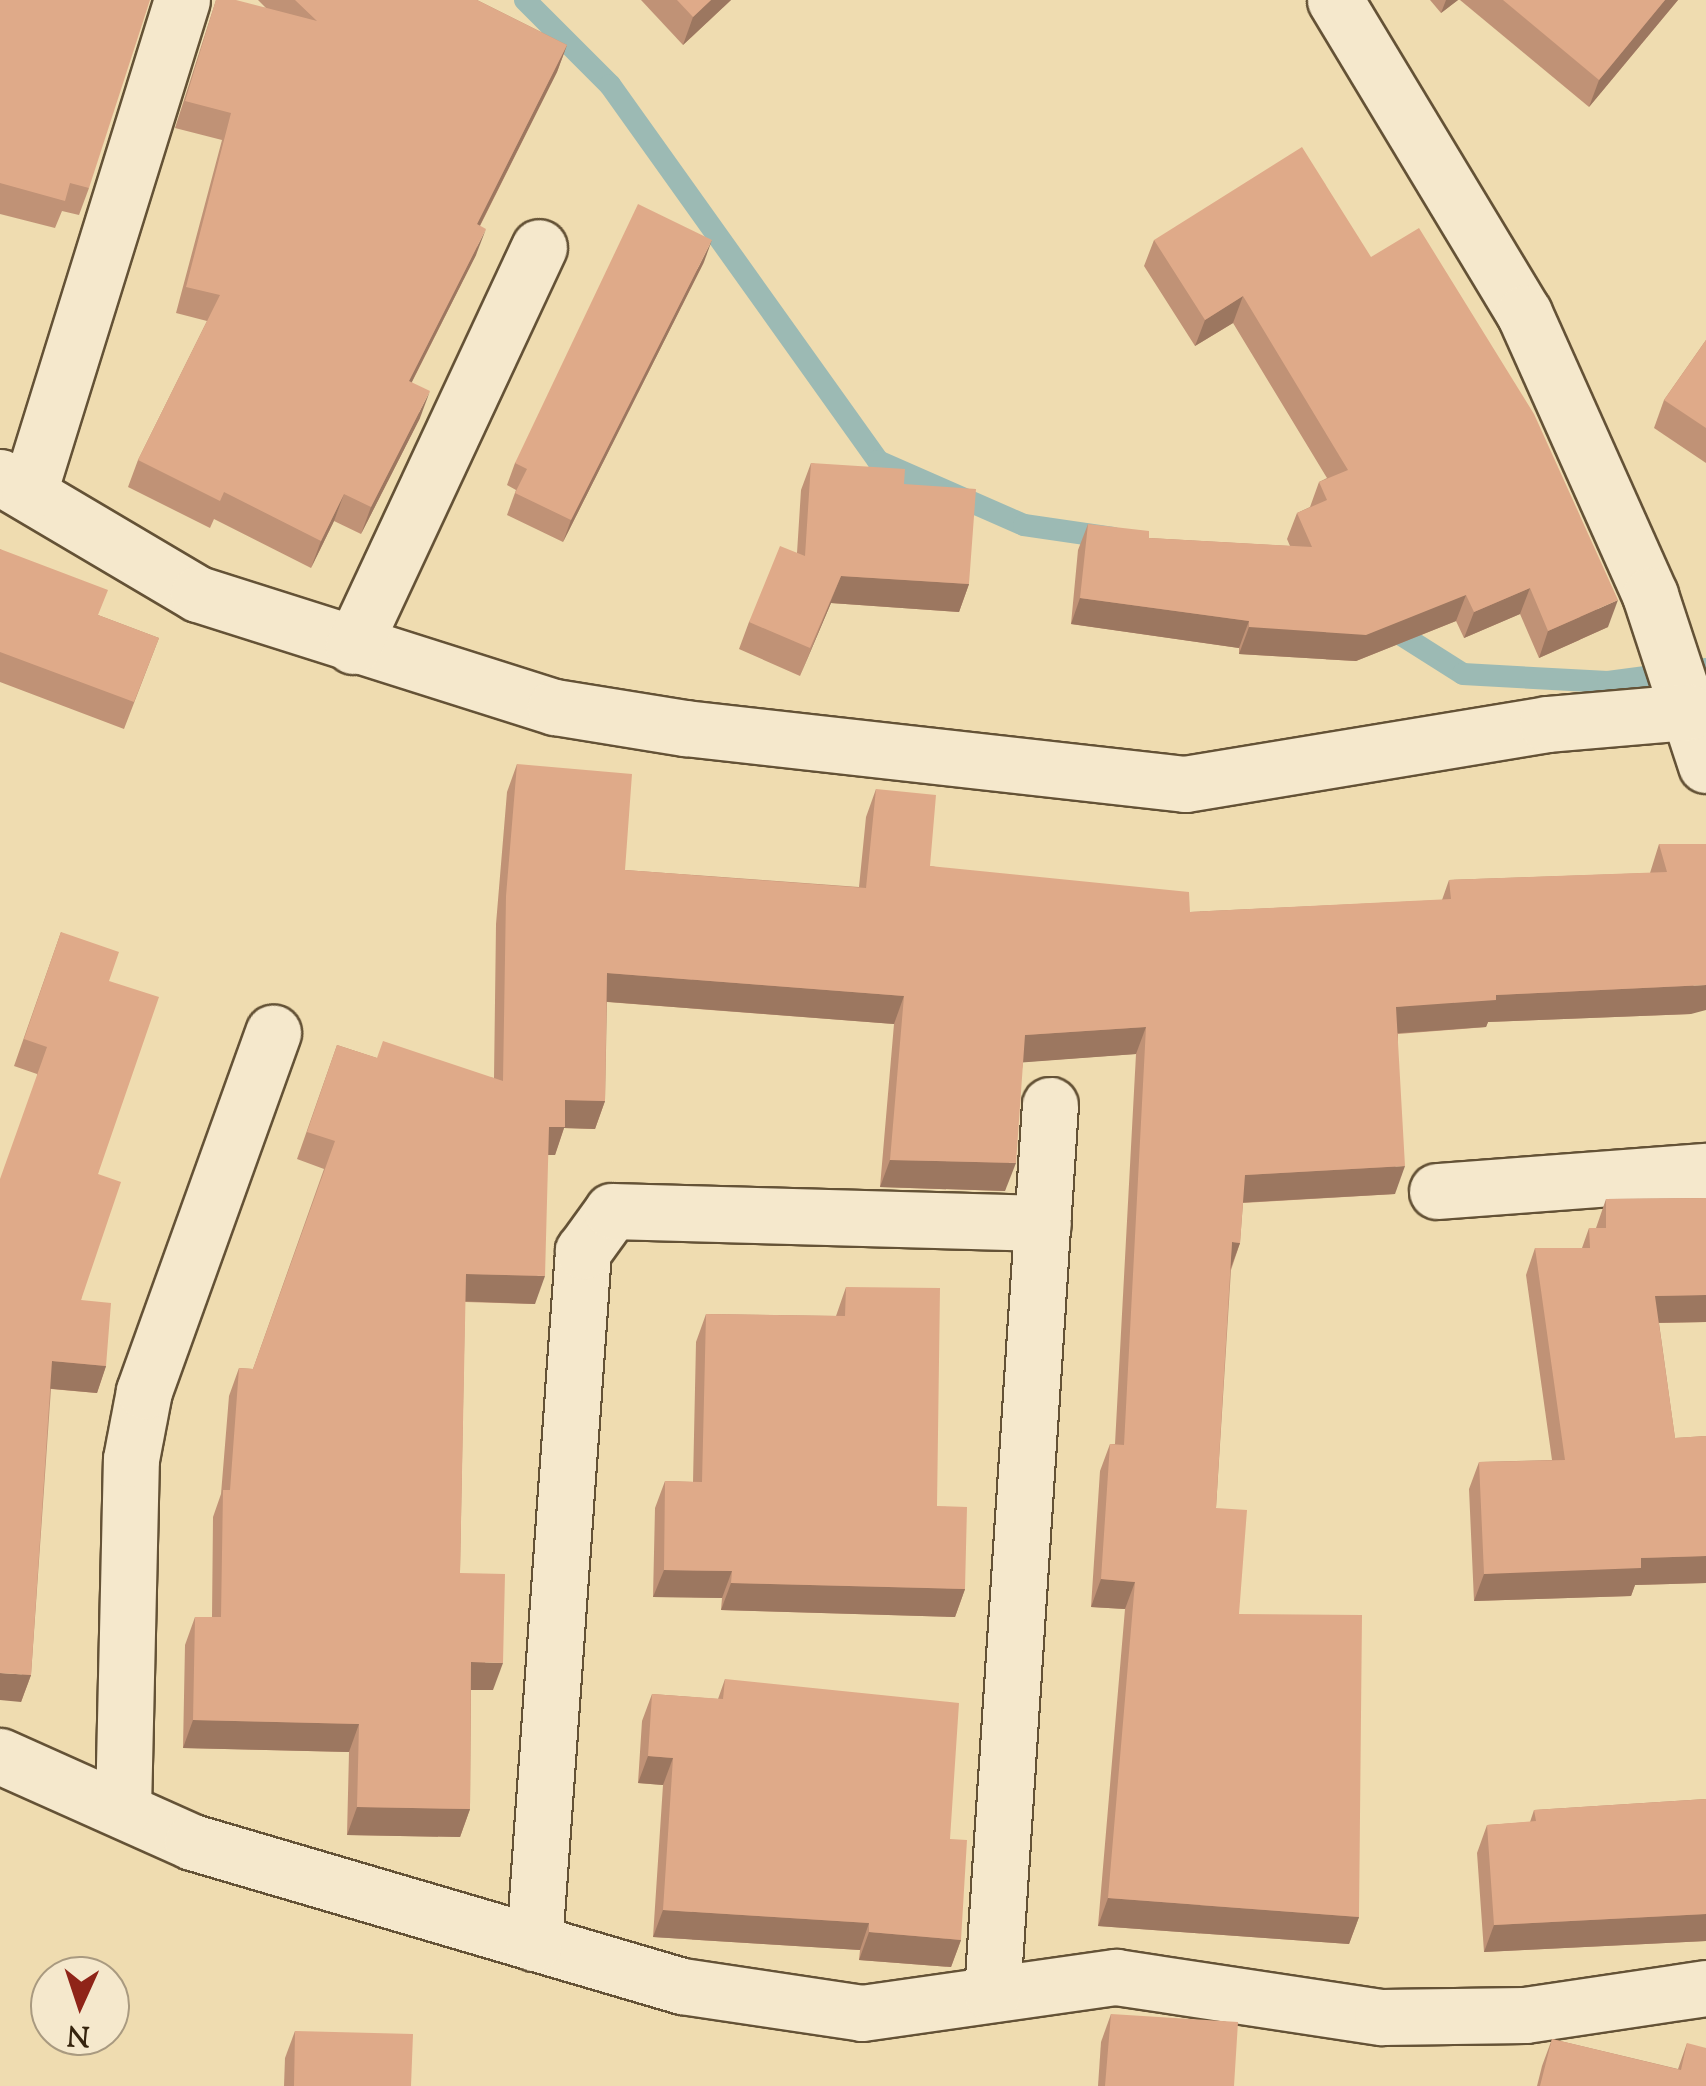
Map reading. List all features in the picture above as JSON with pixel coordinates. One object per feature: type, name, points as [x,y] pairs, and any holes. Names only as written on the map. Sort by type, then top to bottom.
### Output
[{"type":"street","points":[[182,0],[14,484],[198,594],[554,707],[685,728],[1185,784],[1547,724],[1688,712]]},
{"type":"street","points":[[1334,0],[1524,313],[1650,595],[1706,765]]},
{"type":"street","points":[[353,646],[539,247]]},
{"type":"street","points":[[123,1809],[132,1459],[144,1391],[273,1032]]},
{"type":"street","points":[[992,1994],[1050,1105]]},
{"type":"street","points":[[1437,1191],[1706,1171]]},
{"type":"street","points":[[534,1942],[583,1251],[612,1211],[1043,1223]]},
{"type":"street","points":[[0,1756],[192,1842],[682,1986],[862,2012],[1116,1977],[1382,2017],[1525,2015],[1706,1988]]},
{"type":"building","points":[[0,0],[150,0],[89,188],[70,183],[65,201],[0,183]]},
{"type":"building","points":[[216,0],[236,0],[317,21],[295,0],[477,0],[567,45],[477,224],[486,229],[409,381],[430,391],[371,507],[344,494],[321,541],[224,492],[220,501],[138,460],[220,295],[186,287],[231,113],[185,101]]},
{"type":"building","points":[[677,0],[711,0],[693,17]]},
{"type":"building","points":[[1503,0],[1665,0],[1599,80]]},
{"type":"building","points":[[1302,147],[1371,257],[1419,228],[1534,414],[1618,600],[1548,631],[1530,588],[1474,612],[1466,595],[1366,635],[1249,627],[1249,621],[1080,598],[1088,524],[1149,531],[1149,538],[1312,547],[1297,513],[1327,500],[1319,482],[1348,470],[1243,296],[1205,320],[1154,240]]},
{"type":"building","points":[[638,204],[712,240],[571,520],[515,493],[527,469],[515,463]]},
{"type":"building","points":[[1706,340],[1706,428],[1664,400]]},
{"type":"building","points":[[811,463],[905,469],[904,484],[976,489],[969,584],[841,576],[810,648],[749,622],[780,546],[805,556]]},
{"type":"building","points":[[0,549],[108,590],[98,615],[159,638],[134,702],[0,652]]},
{"type":"building","points":[[517,764],[632,774],[625,870],[866,888],[876,789],[936,795],[930,866],[1189,892],[1190,912],[1451,899],[1449,880],[1667,872],[1659,844],[1706,844],[1706,985],[1496,995],[1496,1000],[1396,1007],[1405,1166],[1245,1175],[1240,1243],[1232,1242],[1216,1508],[1247,1510],[1239,1614],[1362,1615],[1359,1917],[1108,1898],[1135,1582],[1101,1579],[1110,1444],[1124,1445],[1146,1027],[1025,1035],[1016,1163],[890,1160],[904,996],[607,973],[605,1101],[565,1100],[565,1127],[549,1127],[545,1276],[466,1274],[460,1573],[505,1574],[503,1663],[471,1662],[470,1809],[357,1807],[359,1724],[193,1720],[195,1617],[221,1617],[223,1490],[230,1490],[239,1368],[253,1369],[335,1141],[307,1132],[337,1045],[377,1058],[383,1041],[503,1081],[506,896]]},
{"type":"building","points":[[61,932],[119,952],[109,981],[159,997],[98,1174],[121,1182],[81,1300],[111,1303],[106,1366],[52,1361],[31,1675],[0,1673],[0,1179],[47,1047],[24,1039]]},
{"type":"building","points":[[1706,1198],[1706,1295],[1655,1296],[1675,1438],[1706,1436],[1706,1556],[1641,1558],[1641,1568],[1484,1574],[1479,1462],[1565,1460],[1535,1248],[1590,1248],[1589,1228],[1606,1228],[1606,1199]]},
{"type":"building","points":[[846,1287],[940,1288],[937,1506],[967,1507],[965,1589],[731,1583],[732,1571],[664,1570],[665,1481],[702,1482],[706,1314],[845,1316]]},
{"type":"building","points":[[725,1679],[959,1703],[950,1839],[967,1840],[961,1940],[869,1932],[869,1923],[663,1910],[673,1758],[648,1756],[652,1694],[723,1699]]},
{"type":"building","points":[[1706,1799],[1706,1914],[1494,1925],[1487,1825],[1536,1821],[1534,1810]]},
{"type":"building","points":[[1111,2014],[1238,2022],[1234,2086],[1105,2086]]},
{"type":"building","points":[[295,2031],[413,2034],[411,2086],[294,2086]]},
{"type":"building","points":[[1552,2039],[1681,2070],[1687,2043],[1706,2048],[1706,2086],[1540,2086]]},
{"type":"waterway","points":[[525,0],[610,85],[878,461],[1024,525],[1113,538]]},
{"type":"waterway","points":[[1384,624],[1463,674],[1608,682],[1706,669]]}]
